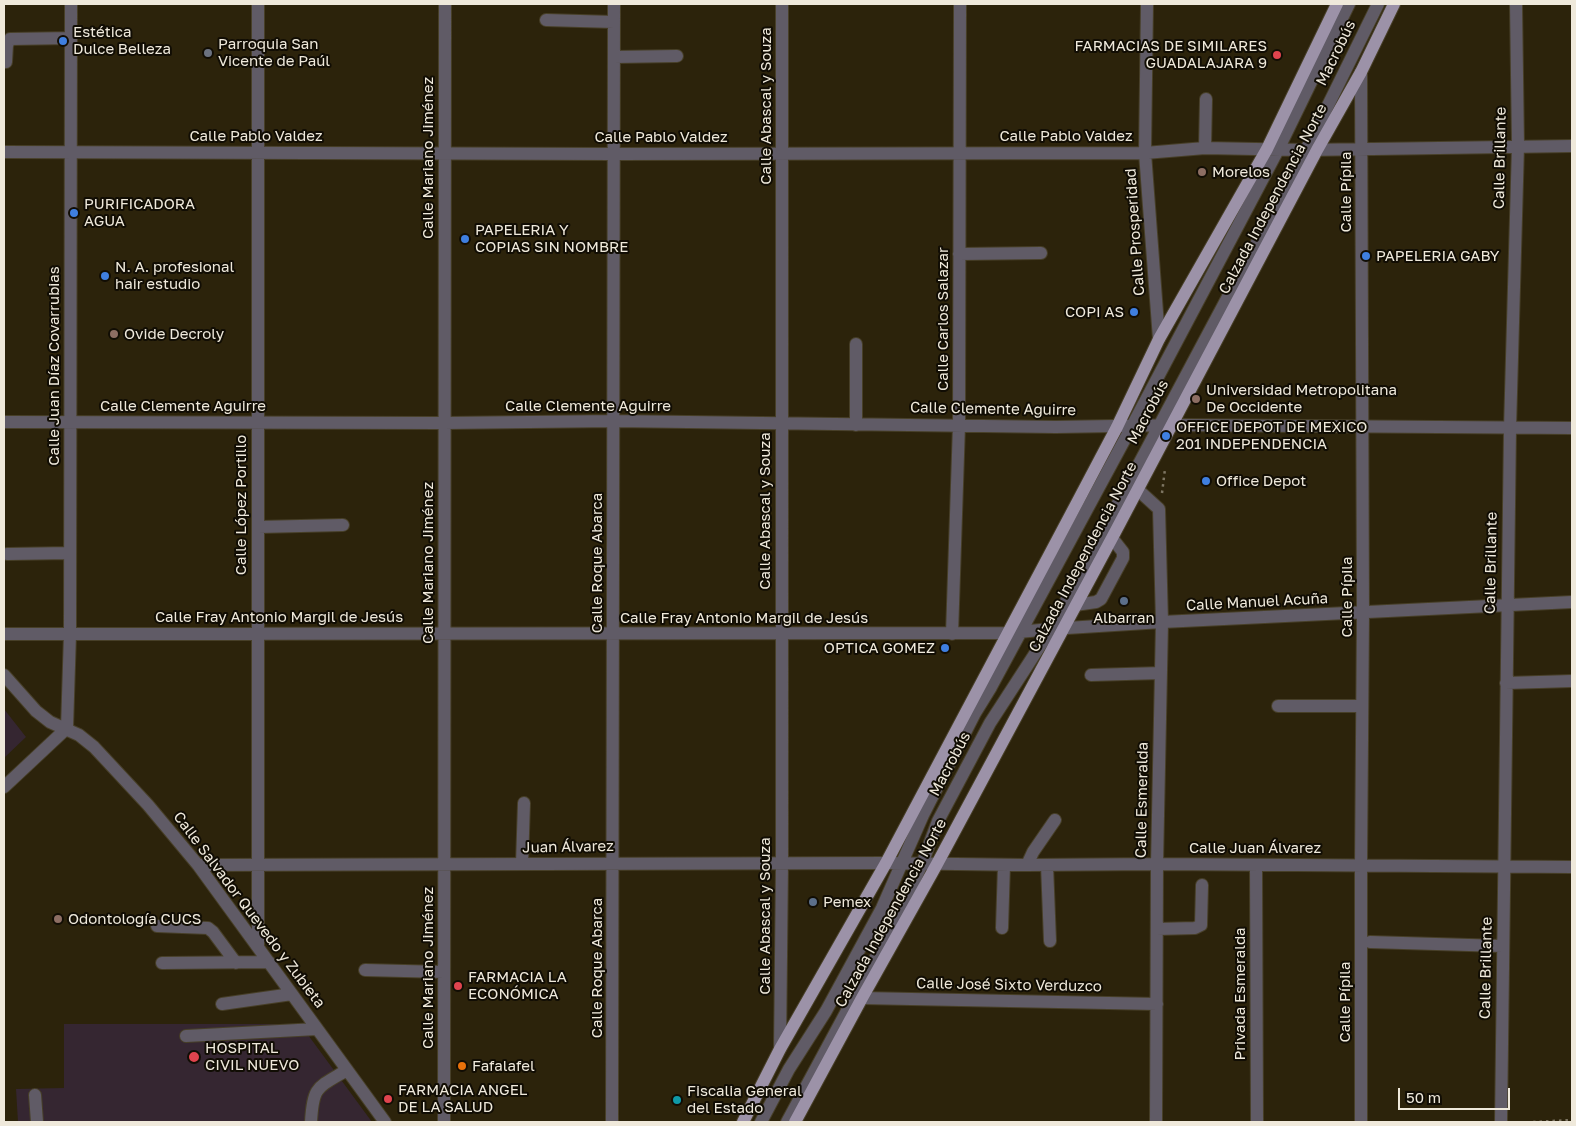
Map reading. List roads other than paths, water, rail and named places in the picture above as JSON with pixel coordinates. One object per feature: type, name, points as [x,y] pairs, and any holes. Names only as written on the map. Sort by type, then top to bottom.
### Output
[{"type":"main road","name":"Calzada Independencia Norte","points":[[743,1122],[780,1049],[886,863],[1008,633],[1117,427],[1158,339],[1272,150],[1337,4]]},
{"type":"main road","name":"Calzada Independencia Norte","points":[[796,1122],[862,998],[937,864],[1057,628],[1075,605],[1112,538],[1137,489],[1165,425],[1312,150],[1361,72],[1394,4]]},
{"type":"street","name":"Calle Juan Díaz Covarrubias","points":[[67,728],[70,634],[71,4]]},
{"type":"street","name":"Calle López Portillo","points":[[258,4],[258,947]]},
{"type":"street","name":"Calle Mariano Jiménez","points":[[444,4],[444,1122]]},
{"type":"street","name":"Calle Roque Abarca","points":[[612,1122],[614,862],[614,4]]},
{"type":"street","name":"Calle Abascal y Souza","points":[[780,1049],[782,864],[782,4]]},
{"type":"street","name":"Calle Carlos Salazar","points":[[952,634],[959,425],[960,4]]},
{"type":"street","name":"Calle Prosperidad","points":[[1147,4],[1145,153],[1158,339]]},
{"type":"street","name":"Macrobús","points":[[761,1122],[789,1069],[836,994],[882,908],[922,815],[975,712],[991,687],[1132,426],[1272,150],[1350,4]]},
{"type":"street","name":"Macrobús","points":[[1312,150],[1378,4]]},
{"type":"street","name":"Calle Brillante","points":[[1501,1122],[1510,428],[1518,146],[1516,4]]},
{"type":"street","points":[[546,20],[614,22]]},
{"type":"street","points":[[6,62],[7,45],[10,40],[71,38]]},
{"type":"street","points":[[614,57],[677,56]]},
{"type":"street","name":"Calle Pípila","points":[[1361,72],[1363,426],[1361,1122]]},
{"type":"street","points":[[1205,148],[1206,99]]},
{"type":"street","name":"Calle Pablo Valdez","points":[[4,152],[1145,153],[1205,148],[1312,150],[1572,146]]},
{"type":"street","points":[[959,254],[1041,253]]},
{"type":"street","points":[[856,344],[856,424]]},
{"type":"street","name":"Calle Clemente Aguirre","points":[[4,422],[444,423],[614,421],[1117,427],[1165,425],[1572,428]]},
{"type":"street","name":"Macrobús","points":[[787,1122],[898,916],[922,864],[938,821],[990,723],[1057,628],[1165,425]]},
{"type":"street","name":"Calle Esmeralda","points":[[1137,489],[1159,509],[1162,622],[1157,864],[1156,1122]]},
{"type":"street","points":[[258,527],[343,525]]},
{"type":"street","points":[[1075,605],[1096,602],[1103,596],[1123,558],[1123,552],[1112,538]]},
{"type":"street","points":[[7,554],[70,553]]},
{"type":"street","name":"Calle Manuel Acuña","points":[[1057,628],[1572,602]]},
{"type":"street","name":"Calle Fray Antonio Margil de Jesús","points":[[4,634],[952,634],[1008,633],[1057,628]]},
{"type":"street","points":[[1091,675],[1161,672]]},
{"type":"street","name":"Calle Salvador Quevedo y Zubieta","points":[[4,675],[36,711],[50,722],[79,735],[94,747],[148,805],[198,865],[385,1122]]},
{"type":"street","points":[[1506,683],[1572,681]]},
{"type":"street","points":[[1278,706],[1362,706]]},
{"type":"street","points":[[4,787],[67,728]]},
{"type":"street","points":[[522,864],[524,803]]},
{"type":"street","points":[[1027,865],[1033,852],[1055,820]]},
{"type":"street","name":"Juan Álvarez","points":[[198,865],[614,862],[937,864]]},
{"type":"street","name":"Calle Juan Álvarez","points":[[937,864],[1572,867]]},
{"type":"street","points":[[1002,928],[1004,865]]},
{"type":"street","points":[[1047,865],[1050,941]]},
{"type":"street","name":"Privada Esmeralda","points":[[1256,865],[1257,1122]]},
{"type":"street","points":[[1157,929],[1195,928],[1201,925],[1202,885]]},
{"type":"street","points":[[157,926],[208,928],[236,963]]},
{"type":"street","points":[[1370,942],[1502,946]]},
{"type":"street","points":[[162,963],[269,962]]},
{"type":"street","points":[[364,970],[444,972]]},
{"type":"street","points":[[222,1004],[292,994]]},
{"type":"street","name":"Calle José Sixto Verduzco","points":[[862,998],[1156,1004]]},
{"type":"street","points":[[186,1036],[317,1029]]},
{"type":"street","points":[[311,1122],[314,1095],[322,1085],[347,1070]]},
{"type":"street","points":[[35,1095],[37,1122]]},
{"type":"place","name":"Estética Dulce Belleza","points":[[63,41]]},
{"type":"place","name":"Parroquia San Vicente de Paúl","points":[[208,53]]},
{"type":"place","name":"FARMACIAS DE SIMILARES GUADALAJARA 9","points":[[1277,55]]},
{"type":"place","name":"Morelos","points":[[1202,172]]},
{"type":"place","name":"PURIFICADORA AGUA","points":[[74,213]]},
{"type":"place","name":"PAPELERIA Y COPIAS SIN NOMBRE","points":[[465,239]]},
{"type":"place","name":"PAPELERIA GABY","points":[[1366,256]]},
{"type":"place","name":"N. A. profesional hair estudio","points":[[105,276]]},
{"type":"place","name":"COPI AS","points":[[1134,312]]},
{"type":"place","name":"Ovide Decroly","points":[[114,334]]},
{"type":"place","name":"Universidad Metropolitana De Occidente","points":[[1196,399]]},
{"type":"place","name":"OFFICE DEPOT DE MEXICO 201 INDEPENDENCIA","points":[[1166,436]]},
{"type":"place","name":"Office Depot","points":[[1206,481]]},
{"type":"place","name":"Albarran","points":[[1124,601]]},
{"type":"place","name":"OPTICA GOMEZ","points":[[945,648]]},
{"type":"place","name":"Pemex","points":[[813,902]]},
{"type":"place","name":"Odontología CUCS","points":[[58,919]]},
{"type":"place","name":"FARMACIA LA ECONÓMICA","points":[[458,986]]},
{"type":"place","name":"HOSPITAL CIVIL NUEVO","points":[[194,1057]]},
{"type":"place","name":"Fafalafel","points":[[462,1066]]},
{"type":"place","name":"FARMACIA ANGEL DE LA SALUD","points":[[388,1099]]},
{"type":"place","name":"Fiscalia General del Estado","points":[[677,1100]]}]
